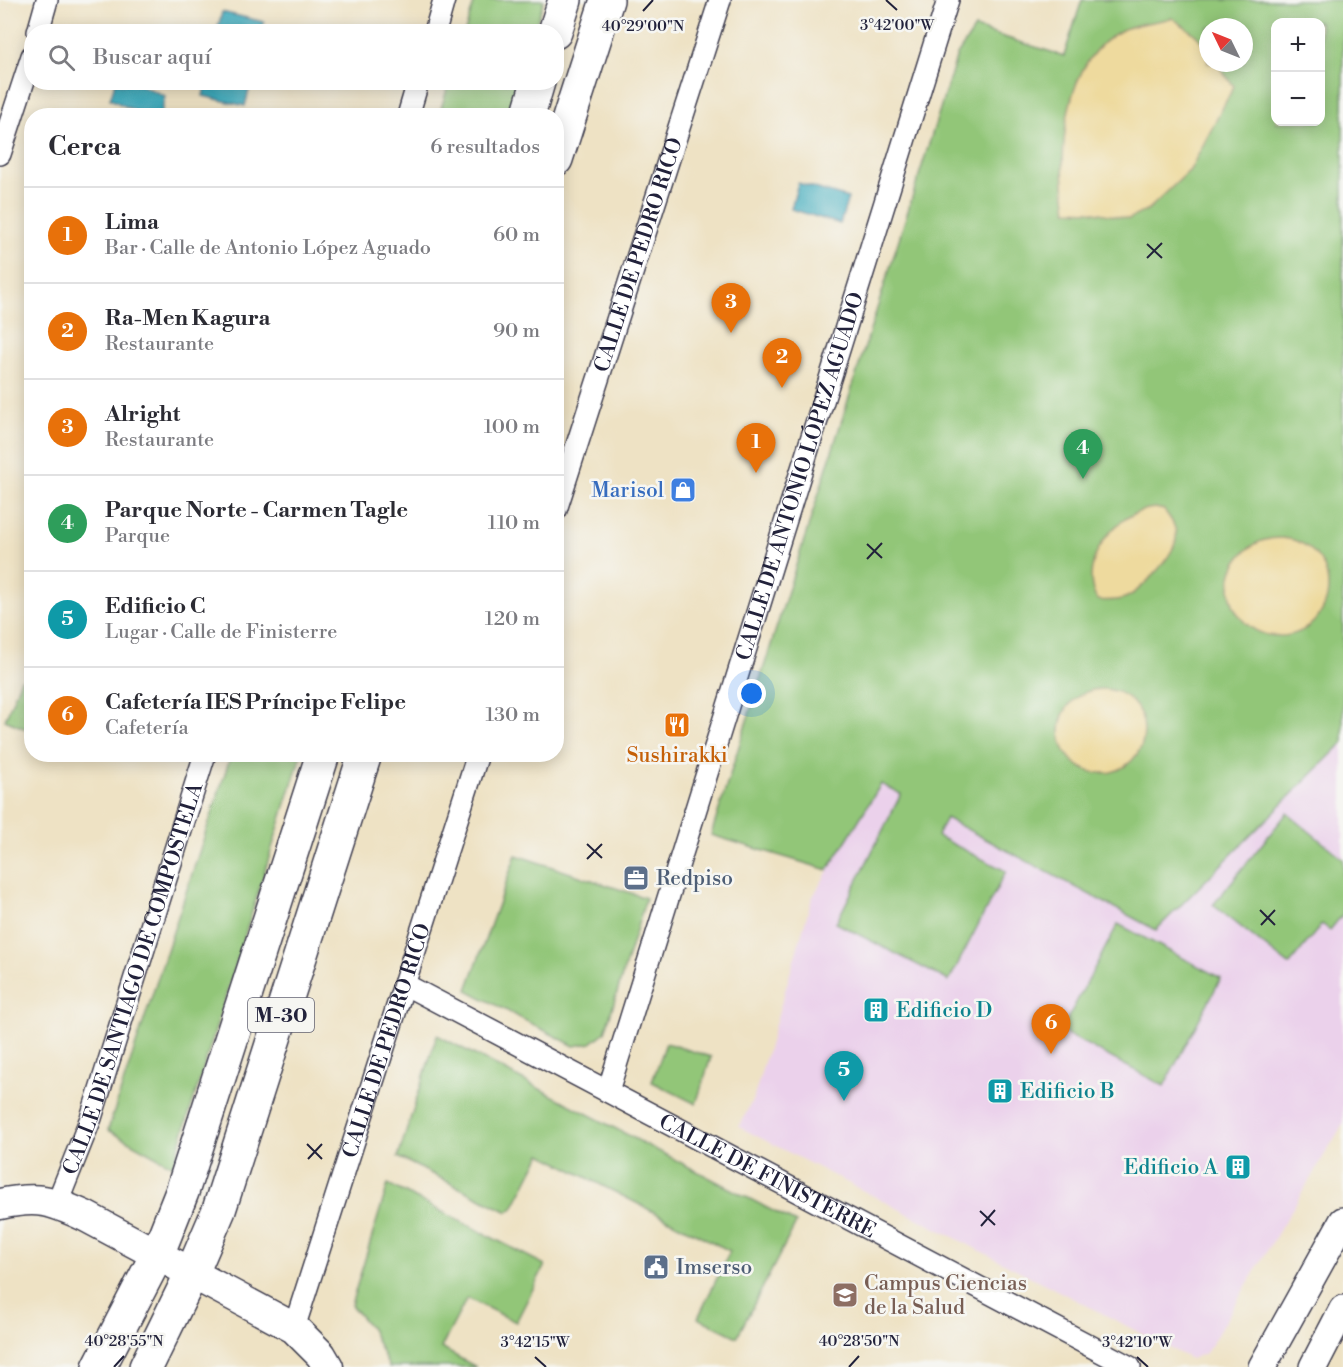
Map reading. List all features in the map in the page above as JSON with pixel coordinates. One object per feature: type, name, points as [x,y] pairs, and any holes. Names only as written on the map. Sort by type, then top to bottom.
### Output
[{"type":"highway","points":[[558,24],[565,0]]},
{"type":"highway","points":[[564,134],[607,0]]},
{"type":"highway","points":[[530,108],[536,90]]},
{"type":"highway","name":"M-30","points":[[99,1367],[157,1255],[188,1174],[320,762]]},
{"type":"highway","name":"M-30","points":[[146,1367],[192,1273],[219,1210],[362,762]]},
{"type":"main road","points":[[0,1204],[30,1198],[57,1203],[294,1328],[321,1354],[328,1367]]},
{"type":"street","points":[[41,24],[47,0]]},
{"type":"street","points":[[437,24],[444,0]]},
{"type":"street","name":"CALLE DE PEDRO RICO","points":[[564,485],[720,0]]},
{"type":"street","name":"CALLE DE ANTONIO LÓPEZ AGUADO","points":[[608,1091],[948,0]]},
{"type":"street","points":[[0,154],[24,80]]},
{"type":"street","points":[[410,108],[416,90]]},
{"type":"street","name":"CALLE DE SANTIAGO DE COMPOSTELA","points":[[57,1203],[91,1118],[202,762]]},
{"type":"street","name":"CALLE DE PEDRO RICO","points":[[294,1328],[475,762]]},
{"type":"street","name":"CALLE DE FINISTERRE","points":[[404,984],[1130,1367]]},
{"type":"street","points":[[1262,1367],[1343,1221]]},
{"type":"street","points":[[1313,1367],[1343,1309]]},
{"type":"shaded area","points":[[1343,743],[1343,1124],[1206,1353],[1191,1359],[739,1127],[754,1097],[812,898],[881,783],[1156,930]]},
{"type":"green space","points":[[475,0],[544,0],[536,24],[467,24]]},
{"type":"green space","points":[[1082,0],[1343,0],[1343,743],[1156,930],[946,818],[937,836],[1006,871],[949,981],[836,923],[901,794],[881,784],[828,870],[711,835],[957,55],[975,28],[1064,56]]},
{"type":"green space","points":[[447,90],[515,90],[509,108],[441,108]]},
{"type":"green space","points":[[21,679],[24,680],[24,728],[5,720]]},
{"type":"green space","points":[[229,762],[299,762],[173,1166],[108,1130]]},
{"type":"green space","points":[[1287,813],[1343,859],[1343,914],[1330,930],[1322,924],[1289,965],[1213,905]]},
{"type":"green space","points":[[516,855],[646,898],[605,1032],[591,1043],[574,1046],[467,990]]},
{"type":"green space","points":[[1118,924],[1221,978],[1164,1086],[1061,1031]]},
{"type":"green space","points":[[437,1035],[796,1223],[737,1337],[698,1318],[730,1251],[541,1154],[513,1208],[508,1212],[398,1157]]},
{"type":"green space","points":[[666,1043],[711,1057],[696,1104],[652,1082]]},
{"type":"green space","points":[[388,1184],[545,1265],[516,1322],[467,1298],[441,1348],[476,1367],[389,1367],[371,1329],[351,1305]]},
{"type":"sand","points":[[1172,18],[1199,38],[1199,72],[1223,72],[1234,86],[1190,170],[1149,209],[1129,219],[1090,211],[1067,210],[1063,162],[1069,110],[1076,85],[1087,63],[1102,44],[1122,30]]},
{"type":"sand","points":[[1155,508],[1164,510],[1175,527],[1176,539],[1169,555],[1139,589],[1125,598],[1097,600],[1092,586],[1092,570],[1103,541],[1126,518],[1140,511]]},
{"type":"sand","points":[[1279,538],[1298,542],[1314,552],[1324,568],[1328,587],[1324,606],[1314,622],[1298,632],[1279,636],[1260,632],[1244,622],[1234,606],[1230,587],[1234,568],[1244,552],[1260,542]]},
{"type":"sand","points":[[1102,689],[1118,692],[1137,708],[1144,731],[1141,747],[1125,766],[1102,773],[1086,770],[1067,754],[1060,731],[1063,715],[1079,696]]},
{"type":"water","points":[[222,12],[264,22],[264,24],[219,24]]},
{"type":"water","points":[[113,90],[152,90],[165,96],[162,108],[129,108],[110,99]]},
{"type":"water","points":[[204,90],[249,90],[245,106],[203,96]]},
{"type":"water","points":[[798,183],[848,198],[840,224],[791,209]]},
{"type":"place","name":"Alright","points":[[731,333]]},
{"type":"place","name":"Ra-Men Kagura","points":[[782,388]]},
{"type":"place","name":"Lima","points":[[756,473]]},
{"type":"place","name":"Parque Norte - Carmen Tagle","points":[[1083,479]]},
{"type":"place","name":"Marisol","points":[[683,490]]},
{"type":"place","name":"Sushirakki","points":[[677,725]]},
{"type":"place","name":"Redpiso","points":[[636,878]]},
{"type":"place","name":"Edificio D","points":[[876,1010]]},
{"type":"place","name":"Cafetería IES Príncipe Felipe","points":[[1051,1054]]},
{"type":"place","name":"Edificio B","points":[[1000,1091]]},
{"type":"place","name":"Edificio C","points":[[844,1101]]},
{"type":"place","name":"Edificio A","points":[[1238,1167]]},
{"type":"place","name":"Imserso","points":[[656,1267]]},
{"type":"place","name":"Campus Ciencias de la Salud","points":[[845,1295]]}]
